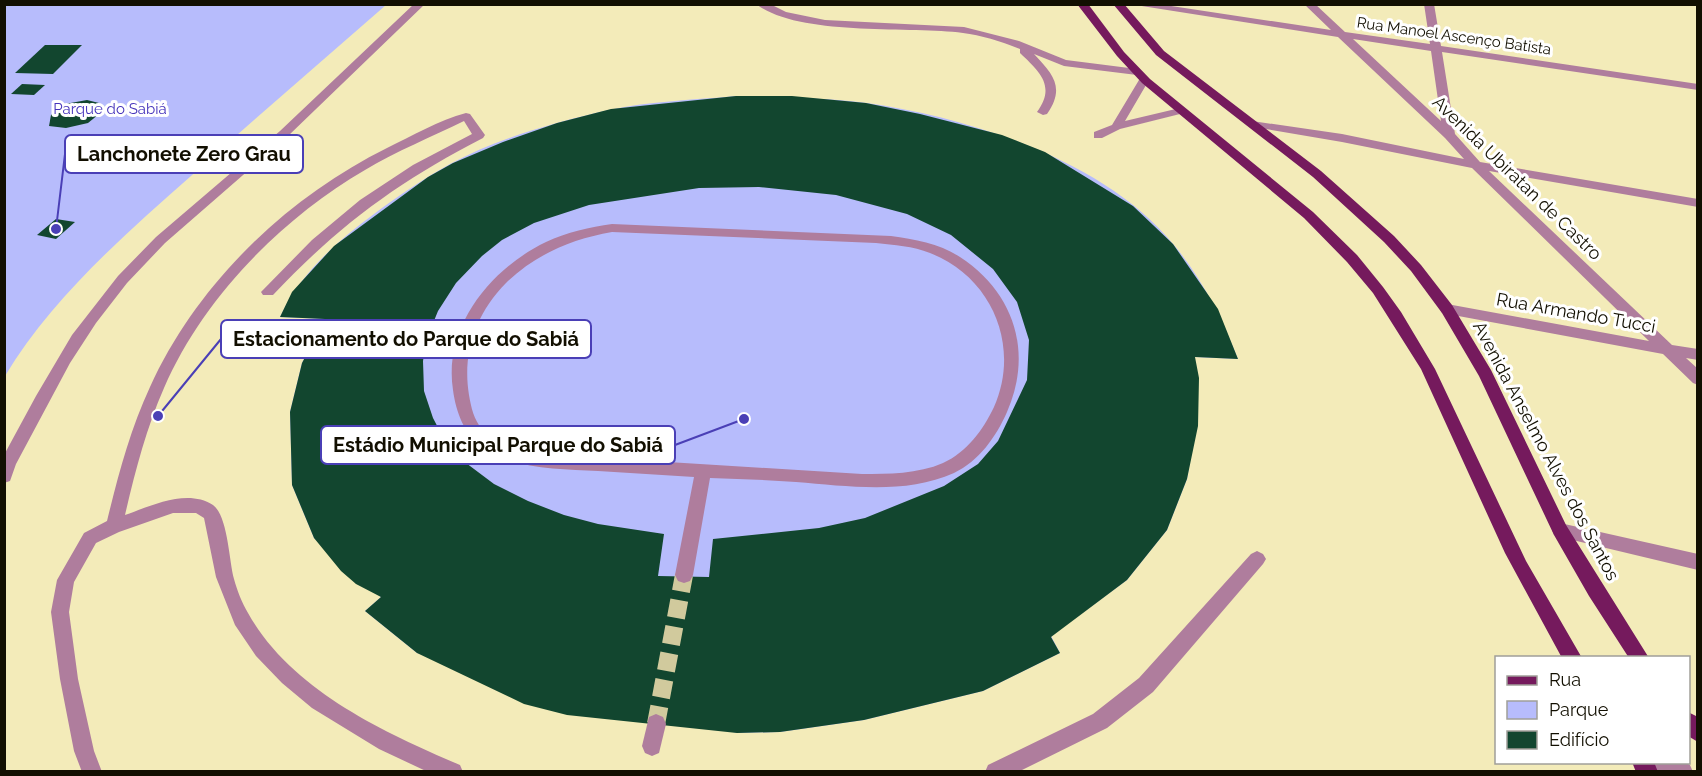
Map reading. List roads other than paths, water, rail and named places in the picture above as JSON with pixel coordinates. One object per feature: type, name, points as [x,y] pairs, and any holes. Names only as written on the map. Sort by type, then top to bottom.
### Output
[{"type":"main road","points":[[1082,4],[1141,76],[1315,222],[1348,255],[1404,324],[1431,374],[1529,584],[1572,656]]},
{"type":"main road","name":"Avenida Anselmo Alves dos Santos","points":[[1118,4],[1160,53],[1317,174],[1416,268],[1447,309],[1486,374],[1560,530],[1594,590],[1640,656]]},
{"type":"street","points":[[4,476],[58,368],[81,331],[107,298],[154,248],[268,148],[420,4]]},
{"type":"street","points":[[761,4],[783,14],[825,23],[964,30],[1015,43],[1064,63],[1141,76],[1116,127]]},
{"type":"street","name":"Rua Manoel Ascenço Batista","points":[[1134,4],[1698,87]]},
{"type":"street","name":"Avenida Ubiratan de Castro","points":[[1309,4],[1449,135],[1476,165],[1698,379]]},
{"type":"street","points":[[1429,4],[1449,135]]},
{"type":"street","points":[[1015,43],[1041,67],[1049,79],[1053,90],[1051,103],[1043,112]]},
{"type":"street","points":[[1098,135],[1116,127],[1180,111]]},
{"type":"street","points":[[114,526],[129,466],[165,369],[216,292],[262,244],[313,199],[358,168],[466,116],[479,135],[429,159],[373,195],[303,253],[268,292]]},
{"type":"street","points":[[1252,124],[1342,138],[1476,165],[1698,203]]},
{"type":"street","points":[[612,228],[876,240],[923,246],[945,254],[976,278],[994,299],[1004,317],[1011,333],[1013,352],[1010,384],[991,429],[980,445],[954,465],[919,478],[898,479],[703,471],[525,458],[500,450],[475,432],[465,413],[459,386],[459,358],[470,324],[482,303],[500,281],[528,258],[561,240],[588,231],[612,228]]},
{"type":"street","name":"Rua Armando Tucci","points":[[1447,309],[1698,355]]},
{"type":"street","points":[[684,575],[703,471]]},
{"type":"street","points":[[92,771],[84,751],[69,679],[60,612],[66,580],[90,538],[114,526],[173,506],[196,506],[211,514],[227,586],[248,633],[281,669],[320,701],[368,733],[453,771]]},
{"type":"street","points":[[1560,530],[1698,562]]},
{"type":"street","points":[[995,771],[1100,721],[1146,685],[1257,559]]},
{"type":"street","points":[[652,746],[656,724]]},
{"type":"street","points":[[1648,771],[1666,768],[1683,771]]},
{"type":"tunnel","points":[[656,724],[684,575]]},
{"type":"place","name":"Lanchonete Zero Grau","points":[[56,229]]},
{"type":"place","name":"Estacionamento do Parque do Sabiá","points":[[158,416]]},
{"type":"place","name":"Estádio Municipal Parque do Sabiá","points":[[744,419]]},
{"type":"park label","name":"Parque do Sabiá","points":[[110,109]]}]
